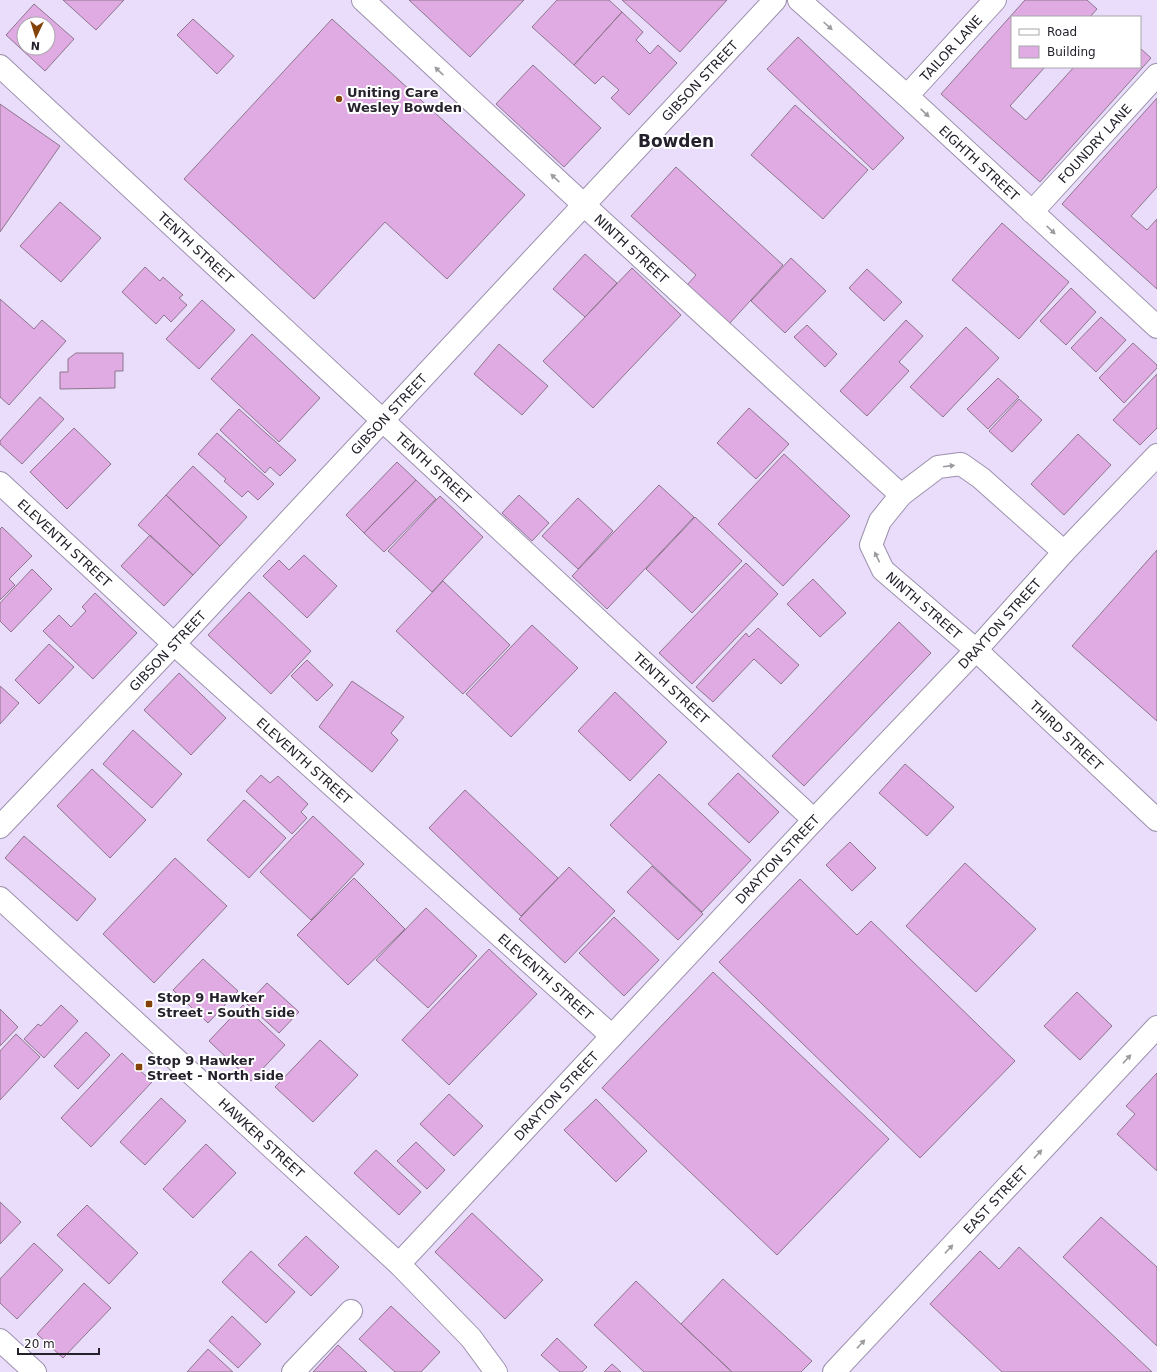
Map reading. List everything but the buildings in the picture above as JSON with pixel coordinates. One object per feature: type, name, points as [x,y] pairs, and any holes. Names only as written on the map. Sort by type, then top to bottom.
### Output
[{"type":"street","name":"NINTH STREET","points":[[363,0],[584,205],[901,495]]},
{"type":"street","name":"GIBSON STREET","points":[[0,827],[174,644],[776,0]]},
{"type":"street","name":"EIGHTH STREET","points":[[799,0],[907,96],[1032,212],[1154,318]]},
{"type":"street","name":"TAILOR LANE","points":[[907,96],[995,0]]},
{"type":"street","name":"TENTH STREET","points":[[0,66],[814,820]]},
{"type":"street","name":"FOUNDRY LANE","points":[[1032,212],[1157,75]]},
{"type":"street","name":"DRAYTON STREET","points":[[399,1264],[814,820],[976,650],[1064,552],[1157,455]]},
{"type":"street","name":"NINTH STREET","points":[[976,650],[883,570],[871,545],[880,521],[901,495],[938,467],[961,464],[981,478],[1064,552]]},
{"type":"street","name":"ELEVENTH STREET","points":[[0,483],[174,644],[612,1036]]},
{"type":"street","name":"THIRD STREET","points":[[976,650],[1157,820]]},
{"type":"street","name":"HAWKER STREET","points":[[0,898],[399,1264],[471,1338],[496,1372]]},
{"type":"street","name":"EAST STREET","points":[[834,1372],[1157,1027]]},
{"type":"street","points":[[293,1372],[351,1311]]},
{"type":"street","points":[[0,1340],[35,1372]]},
{"type":"place","name":"Uniting Care Wesley Bowden","points":[[339,99]]},
{"type":"place","name":"Stop 9 Hawker Street - South side","points":[[149,1004]]},
{"type":"place","name":"Stop 9 Hawker Street - North side","points":[[139,1067]]},
{"type":"district","name":"Bowden","points":[[676,141]]}]
